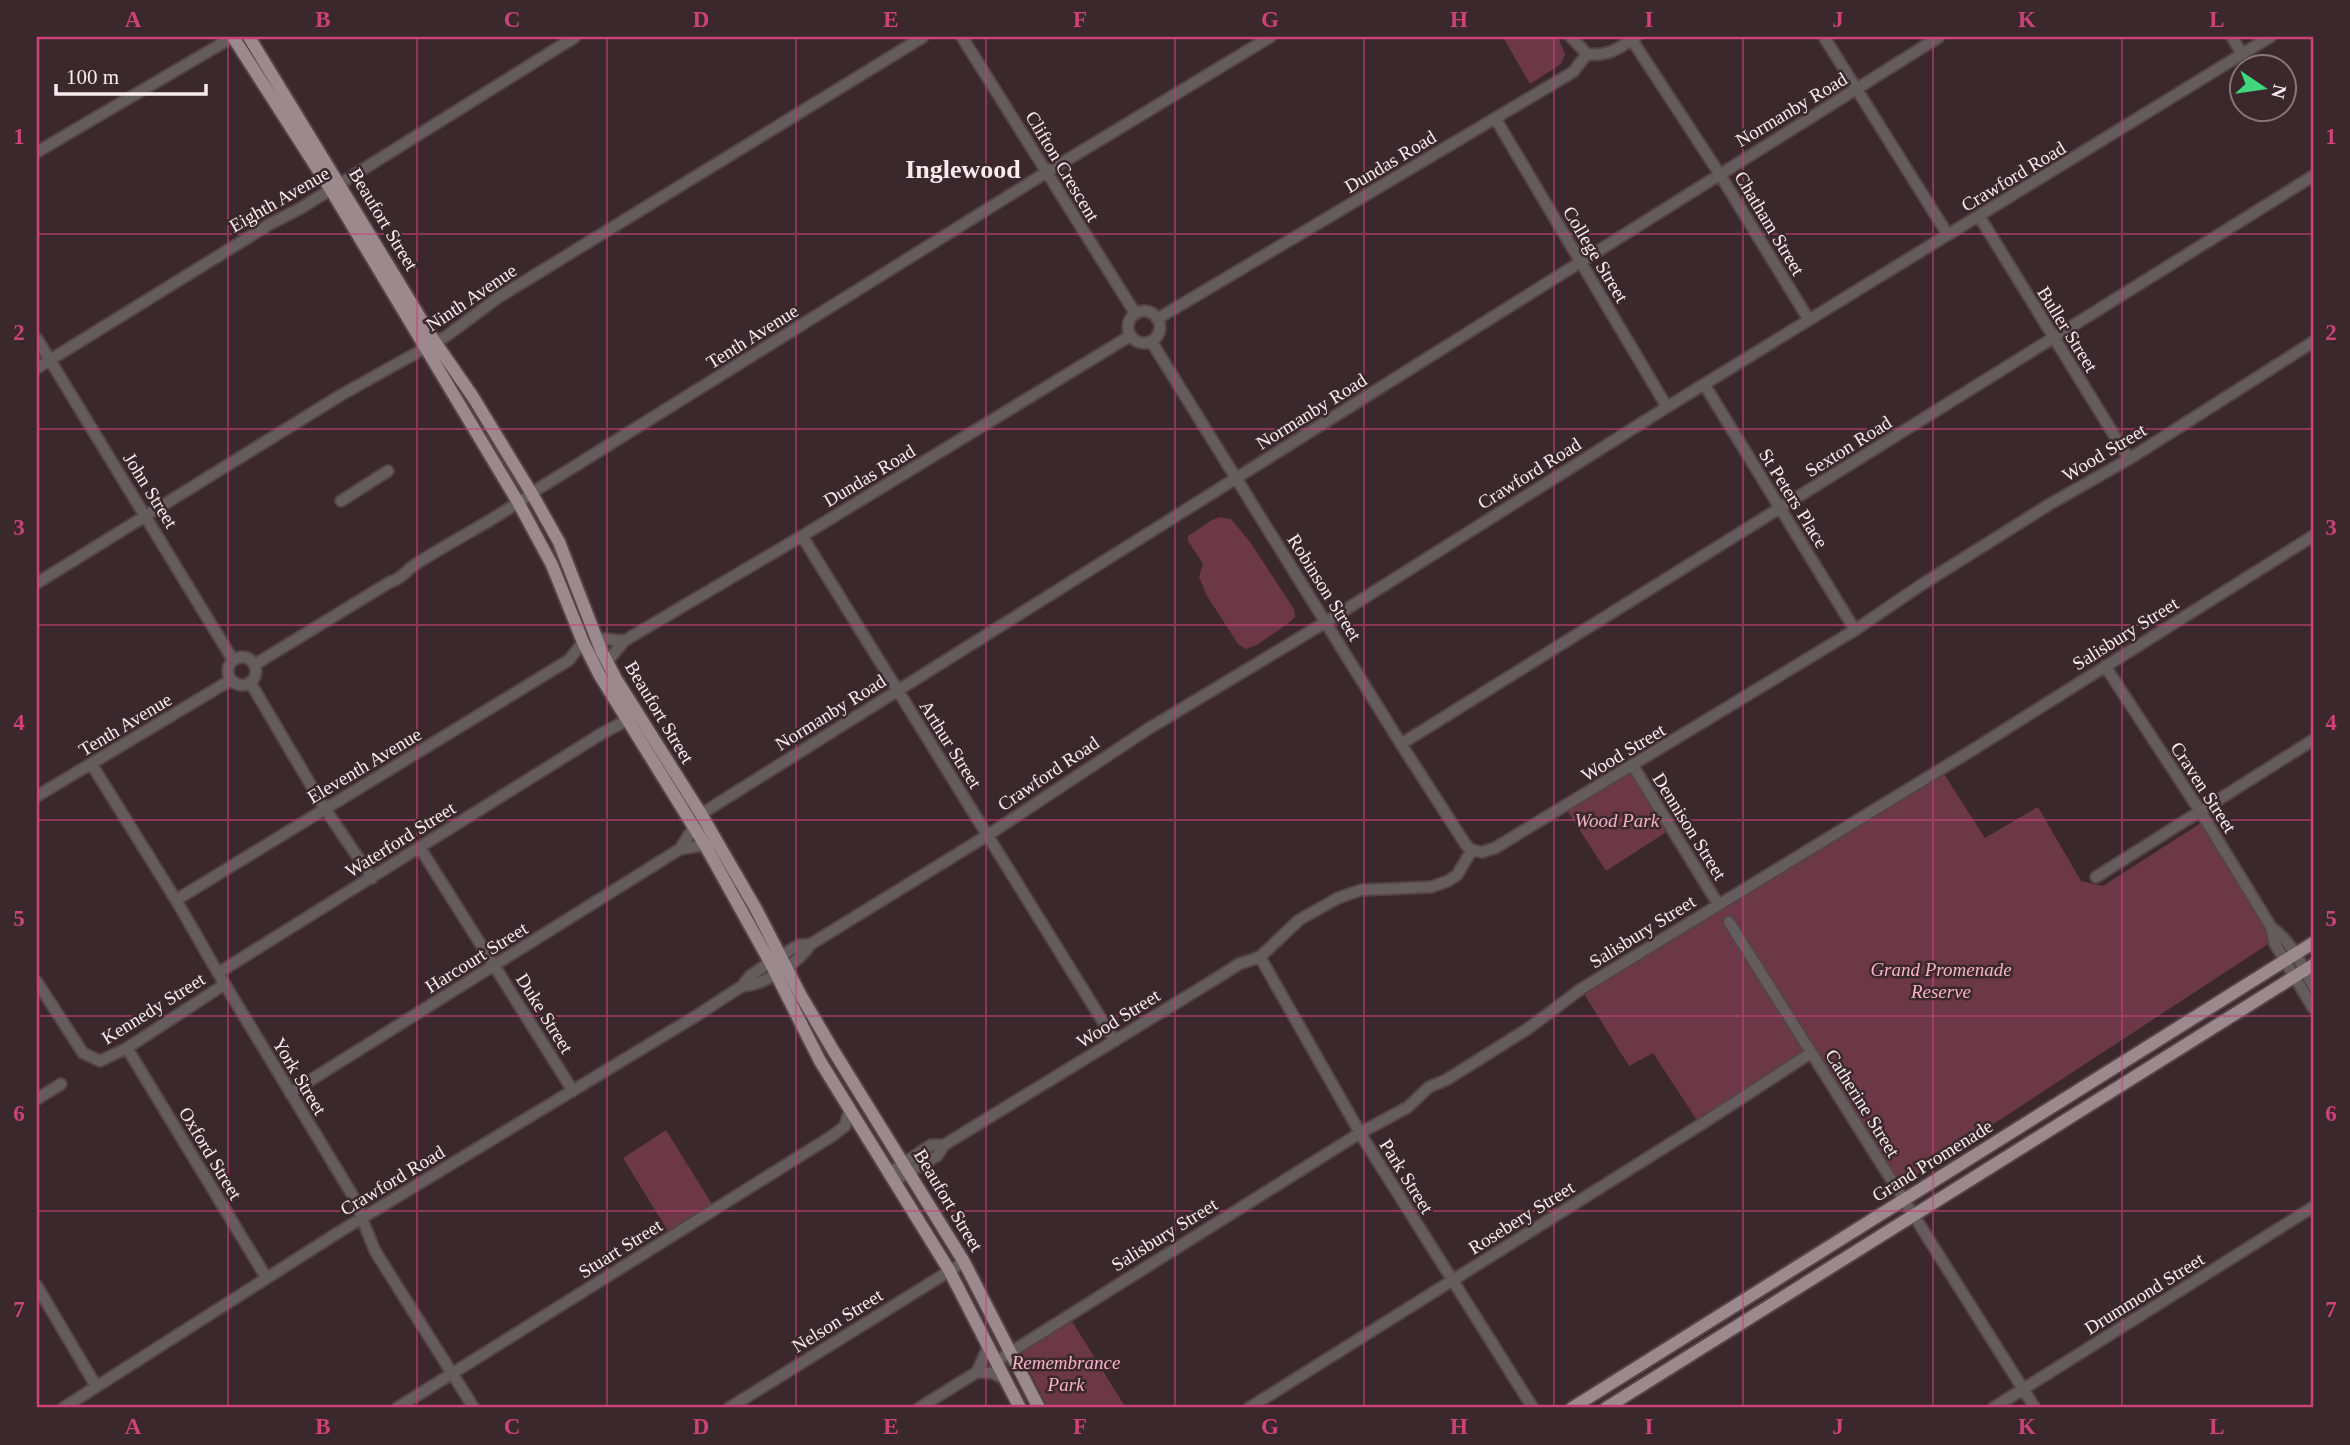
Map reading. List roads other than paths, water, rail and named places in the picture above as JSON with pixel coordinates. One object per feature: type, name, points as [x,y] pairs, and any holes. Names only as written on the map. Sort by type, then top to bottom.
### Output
[{"type":"main road","name":"Beaufort Street","points":[[233,37],[336,186]]},
{"type":"main road","name":"Beaufort Street","points":[[249,37],[519,502],[552,565],[583,642],[617,703],[632,718],[701,814],[778,964],[820,1061],[949,1270],[1020,1408]]},
{"type":"main road","name":"Beaufort Street","points":[[430,345],[473,397],[532,494],[559,542],[632,718],[694,827],[964,1262],[1039,1408]]},
{"type":"main road","name":"Grand Promenade","points":[[1572,1408],[2313,943]]},
{"type":"main road","name":"Grand Promenade","points":[[1606,1408],[2304,971]]},
{"type":"main road","points":[[2107,1072],[2150,1059],[2157,1063]]},
{"type":"street","points":[[37,152],[233,37]]},
{"type":"street","name":"Eighth Avenue","points":[[37,368],[575,37]]},
{"type":"street","name":"Ninth Avenue","points":[[37,583],[341,395],[430,345],[499,297],[923,37]]},
{"type":"street","name":"Clifton Crescent","points":[[962,37],[1135,313]]},
{"type":"street","name":"Tenth Avenue","points":[[254,665],[390,582],[399,580],[413,566],[496,518],[1047,172],[1270,37]]},
{"type":"street","points":[[1571,37],[1587,54],[1602,56],[1611,54],[1634,38]]},
{"type":"street","points":[[1824,37],[1948,235]]},
{"type":"street","name":"Normanby Road","points":[[701,814],[1939,37]]},
{"type":"street","name":"Crawford Road","points":[[2245,52],[2270,37]]},
{"type":"street","name":"Chatham Street","points":[[1634,38],[1809,320]]},
{"type":"street","name":"Dundas Road","points":[[1157,319],[1573,72],[1587,54]]},
{"type":"street","name":"Crawford Road","points":[[63,1408],[266,1277],[742,986],[750,976],[778,964],[799,945],[811,944],[988,835],[1142,732],[1326,622],[1704,384],[2228,63]]},
{"type":"street","name":"College Street","points":[[1495,118],[1667,407]]},
{"type":"street","name":"Sexton Road","points":[[1401,744],[2313,176]]},
{"type":"street","name":"Buller Street","points":[[1979,216],[2129,459]]},
{"type":"street","points":[[1147,311],[1157,319],[1159,331],[1151,341],[1139,342],[1130,336],[1128,326],[1135,313],[1147,311]]},
{"type":"street","name":"Dundas Road","points":[[607,662],[624,641],[1130,336]]},
{"type":"street","name":"John Street","points":[[37,339],[147,515],[233,660]]},
{"type":"street","name":"Robinson Street","points":[[1151,341],[1401,744],[1466,845],[1472,850]]},
{"type":"street","name":"Wood Street","points":[[891,1177],[907,1167],[931,1145],[944,1145],[1239,964],[1260,957],[1299,920],[1338,898],[1361,890],[1439,885],[1457,875],[1472,850],[1482,852],[1495,848],[1633,766],[2313,342]]},
{"type":"street","name":"St Peters Place","points":[[1704,384],[1855,630]]},
{"type":"street","points":[[341,501],[388,471]]},
{"type":"street","name":"Arthur Street","points":[[802,536],[1115,1041]]},
{"type":"street","name":"Salisbury Street","points":[[995,1362],[1360,1133],[1408,1107],[1429,1087],[1494,1050],[1581,989],[1974,749],[2313,537]]},
{"type":"street","points":[[597,638],[624,641]]},
{"type":"street","name":"Eleventh Avenue","points":[[176,900],[569,660],[583,642]]},
{"type":"street","points":[[246,658],[254,665],[254,677],[250,682],[240,685],[231,680],[228,669],[233,660],[246,658]]},
{"type":"street","points":[[569,660],[593,661]]},
{"type":"street","name":"Craven Street","points":[[2105,666],[2200,811],[2271,927],[2283,961],[2304,971]]},
{"type":"street","name":"Tenth Avenue","points":[[37,796],[231,680]]},
{"type":"street","points":[[250,682],[325,810],[372,878]]},
{"type":"street","points":[[601,734],[611,722],[617,703]]},
{"type":"street","name":"Waterford Street","points":[[218,973],[601,734],[632,718]]},
{"type":"street","points":[[2096,877],[2313,740]]},
{"type":"street","name":"York Street","points":[[92,765],[353,1196],[375,1251],[474,1408]]},
{"type":"street","name":"Dennison Street","points":[[1633,766],[1718,904]]},
{"type":"street","name":"Harcourt Street","points":[[680,849],[694,827]]},
{"type":"street","name":"Harcourt Street","points":[[290,1093],[680,849],[705,845]]},
{"type":"street","name":"Duke Street","points":[[420,848],[573,1091]]},
{"type":"street","name":"Catherine Street","points":[[1729,922],[2035,1408]]},
{"type":"street","name":"Craven Street","points":[[2271,927],[2283,935],[2313,986]]},
{"type":"street","name":"Park Street","points":[[1260,957],[1360,1133],[1451,1282],[1533,1408]]},
{"type":"street","name":"Craven Street","points":[[2304,971],[2313,1008]]},
{"type":"street","name":"Kennedy Street","points":[[37,982],[83,1053],[100,1061],[127,1048],[225,984]]},
{"type":"street","name":"Oxford Street","points":[[127,1048],[266,1277]]},
{"type":"street","name":"Rosebery Street","points":[[1249,1408],[1811,1053]]},
{"type":"street","points":[[37,1099],[61,1084]]},
{"type":"street","name":"Stuart Street","points":[[397,1408],[845,1126],[850,1108]]},
{"type":"street","name":"Drummond Street","points":[[1993,1408],[2313,1207]]},
{"type":"street","name":"Nelson Street","points":[[729,1408],[964,1262]]},
{"type":"street","points":[[37,1286],[96,1386]]},
{"type":"street","points":[[919,1408],[977,1372],[988,1347]]},
{"type":"street","points":[[977,1372],[993,1373],[1004,1380]]},
{"type":"district","name":"Inglewood","points":[[963,169]]},
{"type":"park label","name":"Wood Park","points":[[1617,820]]},
{"type":"park label","name":"Grand Promenade Reserve","points":[[1941,980]]},
{"type":"park label","name":"Remembrance Park","points":[[1066,1373]]}]
